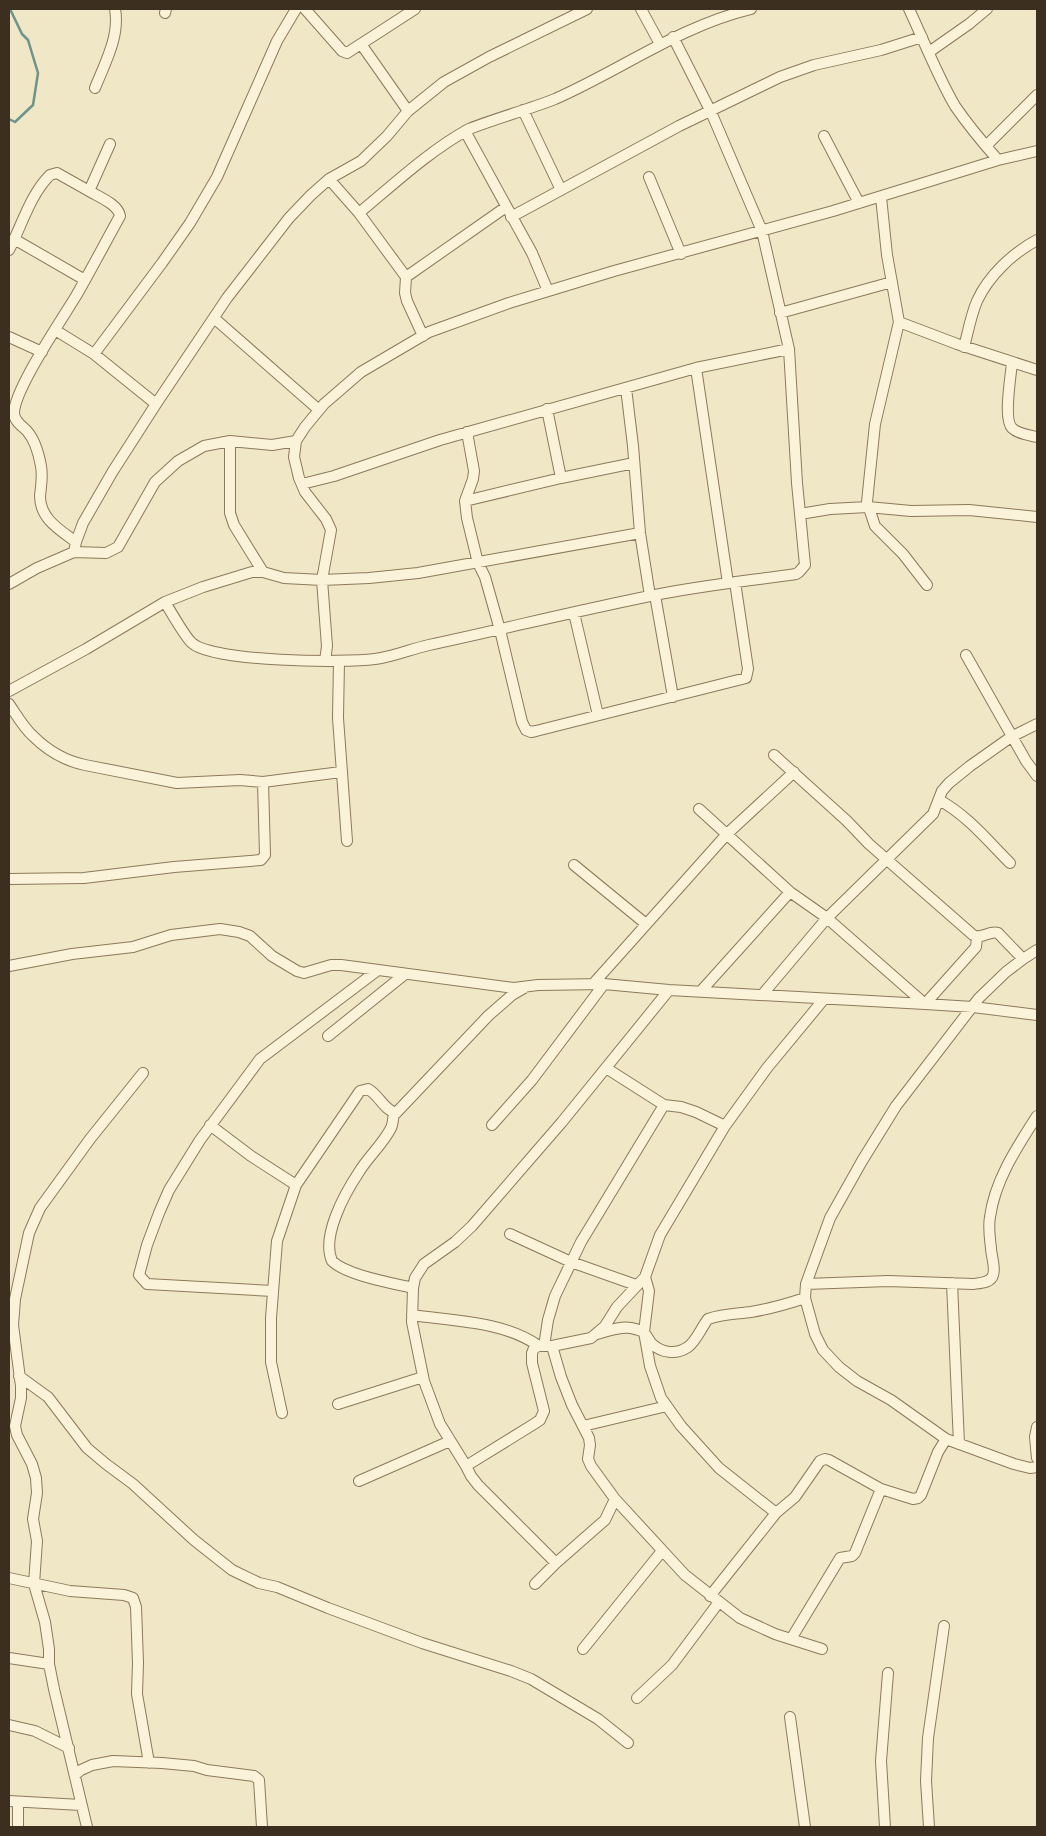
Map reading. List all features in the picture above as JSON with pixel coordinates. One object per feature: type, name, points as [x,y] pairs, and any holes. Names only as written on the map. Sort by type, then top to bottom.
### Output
[{"type":"street","points":[[95,88],[113,43],[115,9]]},
{"type":"street","points":[[94,354],[162,264],[190,223],[217,177],[277,41],[296,9]]},
{"type":"street","points":[[304,9],[344,52],[349,52],[412,10]]},
{"type":"street","points":[[9,584],[75,547],[83,524],[113,471],[156,404],[227,298],[289,218],[311,194],[330,178],[361,161],[387,136],[408,111],[444,82],[489,57],[586,9]]},
{"type":"street","points":[[641,9],[660,44]]},
{"type":"street","points":[[359,214],[432,154],[464,132],[554,99],[673,37],[751,9]]},
{"type":"street","points":[[909,9],[955,106],[998,160]]},
{"type":"street","points":[[929,52],[987,9]]},
{"type":"street","points":[[165,602],[192,643],[205,650],[257,658],[339,661],[376,659],[416,648],[652,595],[796,574],[802,570],[805,565],[789,349],[762,232],[711,112],[673,37]]},
{"type":"street","points":[[512,217],[679,126],[780,77],[814,65],[881,50],[922,37]]},
{"type":"street","points":[[361,44],[408,111]]},
{"type":"street","points":[[986,146],[1037,95]]},
{"type":"street","points":[[523,110],[561,190]]},
{"type":"street","points":[[464,132],[532,253],[548,291]]},
{"type":"street","points":[[824,136],[860,204]]},
{"type":"street","points":[[89,191],[110,144]]},
{"type":"street","points":[[325,661],[327,646],[322,580],[331,530],[326,519],[302,484],[294,457],[296,441],[305,426],[319,410],[361,372],[429,332],[548,291],[614,271],[860,204],[998,160],[1037,151]]},
{"type":"street","points":[[9,250],[41,186],[50,175],[57,173],[119,211],[120,216],[42,352],[17,401],[14,416],[30,435],[35,446],[42,478],[40,500],[42,509],[47,518],[75,547],[106,553],[118,547],[155,482],[178,461],[204,446],[230,441],[272,445],[296,441]]},
{"type":"street","points":[[648,177],[681,254]]},
{"type":"street","points":[[330,178],[406,277],[406,296],[423,336]]},
{"type":"street","points":[[881,197],[887,255],[899,322],[875,424],[868,508],[875,526],[902,554],[927,585]]},
{"type":"street","points":[[406,277],[506,207]]},
{"type":"street","points":[[14,239],[85,280]]},
{"type":"street","points":[[964,346],[977,301],[984,290],[1010,258],[1022,248],[1037,240]]},
{"type":"street","points":[[780,313],[892,282]]},
{"type":"street","points":[[214,318],[319,410]]},
{"type":"street","points":[[899,322],[1037,370]]},
{"type":"street","points":[[55,330],[94,354],[156,404]]},
{"type":"street","points":[[9,337],[42,352]]},
{"type":"street","points":[[302,484],[334,476],[467,432],[547,409],[696,368],[789,349]]},
{"type":"street","points":[[1012,362],[1008,419],[1012,428],[1037,438]]},
{"type":"street","points":[[467,432],[474,479],[465,501],[467,518],[478,562],[485,577],[500,630],[522,722],[526,730],[530,732],[536,731],[743,680],[748,676],[747,661],[696,368]]},
{"type":"street","points":[[626,388],[640,532],[673,697]]},
{"type":"street","points":[[547,409],[561,478]]},
{"type":"street","points":[[230,441],[230,513],[234,525],[262,572]]},
{"type":"street","points":[[465,501],[634,463]]},
{"type":"street","points":[[800,514],[830,509],[868,508],[911,511],[969,510],[1037,517]]},
{"type":"street","points":[[9,691],[78,654],[165,602],[229,578],[252,572],[262,572],[284,578],[322,580],[418,573],[640,532]]},
{"type":"street","points":[[574,613],[598,715]]},
{"type":"street","points":[[966,655],[1011,736],[1037,776]]},
{"type":"street","points":[[339,661],[338,718],[348,841]]},
{"type":"street","points":[[9,704],[33,737],[72,762],[177,783],[240,780],[263,782],[341,772]]},
{"type":"street","points":[[762,995],[826,918],[933,814],[942,791],[949,783],[1011,736],[1037,724]]},
{"type":"street","points":[[774,754],[886,859],[977,937]]},
{"type":"street","points":[[592,984],[727,834],[794,772]]},
{"type":"street","points":[[9,879],[84,878],[174,867],[261,860],[265,855],[263,782]]},
{"type":"street","points":[[939,800],[966,819],[1010,863]]},
{"type":"street","points":[[699,809],[790,892],[826,918],[925,1004]]},
{"type":"street","points":[[574,865],[646,924]]},
{"type":"street","points":[[701,991],[790,892]]},
{"type":"street","points":[[9,966],[72,954],[133,947],[171,935],[220,929],[250,936],[272,956],[297,971],[304,973],[331,965],[501,987],[604,984],[669,990],[973,1007],[1037,1015]]},
{"type":"street","points":[[977,937],[992,932],[998,933],[1023,959]]},
{"type":"street","points":[[925,1004],[976,948],[977,937]]},
{"type":"street","points":[[1037,950],[1006,972],[979,998],[896,1106],[830,1218],[806,1284],[804,1298],[815,1334],[823,1350],[839,1367],[857,1381],[891,1400],[946,1439],[1014,1464],[1030,1468],[1037,1467]]},
{"type":"street","points":[[273,1291],[147,1284],[139,1275],[147,1245],[170,1190],[210,1125],[260,1059],[378,970]]},
{"type":"street","points":[[328,1036],[405,974]]},
{"type":"street","points":[[492,1124],[532,1080],[604,984]]},
{"type":"street","points":[[413,1288],[342,1268],[332,1261],[328,1250],[333,1225],[340,1207],[359,1172],[391,1128],[394,1113],[488,1016],[525,987]]},
{"type":"street","points":[[556,1563],[478,1485],[440,1424],[423,1377],[416,1345],[412,1315],[413,1288],[415,1278],[424,1264],[455,1242],[472,1226],[562,1122],[669,990]]},
{"type":"street","points":[[466,1466],[534,1424],[542,1416],[543,1404],[531,1358],[534,1348],[591,1338],[645,1277],[660,1235],[725,1126],[768,1068],[824,999]]},
{"type":"street","points":[[606,1068],[664,1105],[681,1107],[696,1112],[725,1126]]},
{"type":"street","points":[[87,1827],[49,1664],[49,1649],[44,1622],[34,1584],[37,1541],[33,1519],[37,1493],[36,1478],[32,1464],[16,1434],[15,1426],[21,1398],[13,1325],[16,1291],[29,1233],[40,1208],[143,1073]]},
{"type":"street","points":[[282,1413],[271,1362],[271,1318],[277,1241],[296,1185],[360,1091],[368,1089],[373,1092],[394,1113]]},
{"type":"street","points":[[664,1105],[581,1242],[571,1262],[555,1296],[548,1320],[545,1346],[589,1438],[588,1459],[591,1466],[615,1499],[662,1552],[685,1575],[740,1618],[775,1634],[822,1649]]},
{"type":"street","points":[[806,1284],[888,1281],[981,1283],[993,1277],[990,1218],[998,1188],[1015,1151],[1037,1116]]},
{"type":"street","points":[[210,1125],[251,1156],[296,1185]]},
{"type":"street","points":[[510,1234],[571,1262],[636,1285]]},
{"type":"street","points":[[645,1277],[649,1291],[644,1332],[650,1366],[661,1398],[680,1426],[719,1468],[776,1513]]},
{"type":"street","points":[[952,1283],[959,1444]]},
{"type":"street","points":[[596,1334],[620,1328],[630,1328],[644,1332],[652,1344],[666,1352],[675,1353],[692,1343],[708,1319],[728,1314],[772,1308],[804,1298]]},
{"type":"street","points":[[412,1315],[499,1328],[545,1346]]},
{"type":"street","points":[[19,1376],[48,1397],[87,1448],[133,1484],[194,1540],[232,1570],[259,1583],[277,1587],[422,1643],[531,1679],[598,1719],[628,1743]]},
{"type":"street","points":[[338,1404],[423,1377]]},
{"type":"street","points":[[584,1426],[667,1406]]},
{"type":"street","points":[[1037,1427],[1035,1437],[1037,1458]]},
{"type":"street","points":[[636,1698],[672,1666],[715,1599],[776,1513],[795,1497],[816,1465],[825,1459],[881,1489],[907,1498],[918,1498],[921,1495],[938,1452],[946,1439]]},
{"type":"street","points":[[359,1481],[450,1441]]},
{"type":"street","points":[[791,1639],[840,1558],[852,1556],[855,1553],[881,1489]]},
{"type":"street","points":[[535,1584],[605,1520],[615,1499]]},
{"type":"street","points":[[583,1649],[662,1552]]},
{"type":"street","points":[[9,1578],[70,1591],[124,1595],[133,1598],[136,1607],[137,1694],[148,1762]]},
{"type":"street","points":[[929,1827],[926,1781],[928,1738],[944,1626]]},
{"type":"street","points":[[9,1658],[49,1664]]},
{"type":"street","points":[[885,1827],[881,1761],[888,1673]]},
{"type":"street","points":[[790,1717],[806,1827]]},
{"type":"street","points":[[9,1725],[35,1731],[69,1748]]},
{"type":"street","points":[[74,1776],[81,1770],[101,1762],[148,1762],[194,1766],[207,1770],[256,1776],[259,1780],[262,1827]]},
{"type":"street","points":[[18,1827],[13,1802],[81,1805]]},
{"type":"waterway","points":[[9,119],[15,122],[33,105],[38,73],[28,40],[22,34],[10,9]]}]
